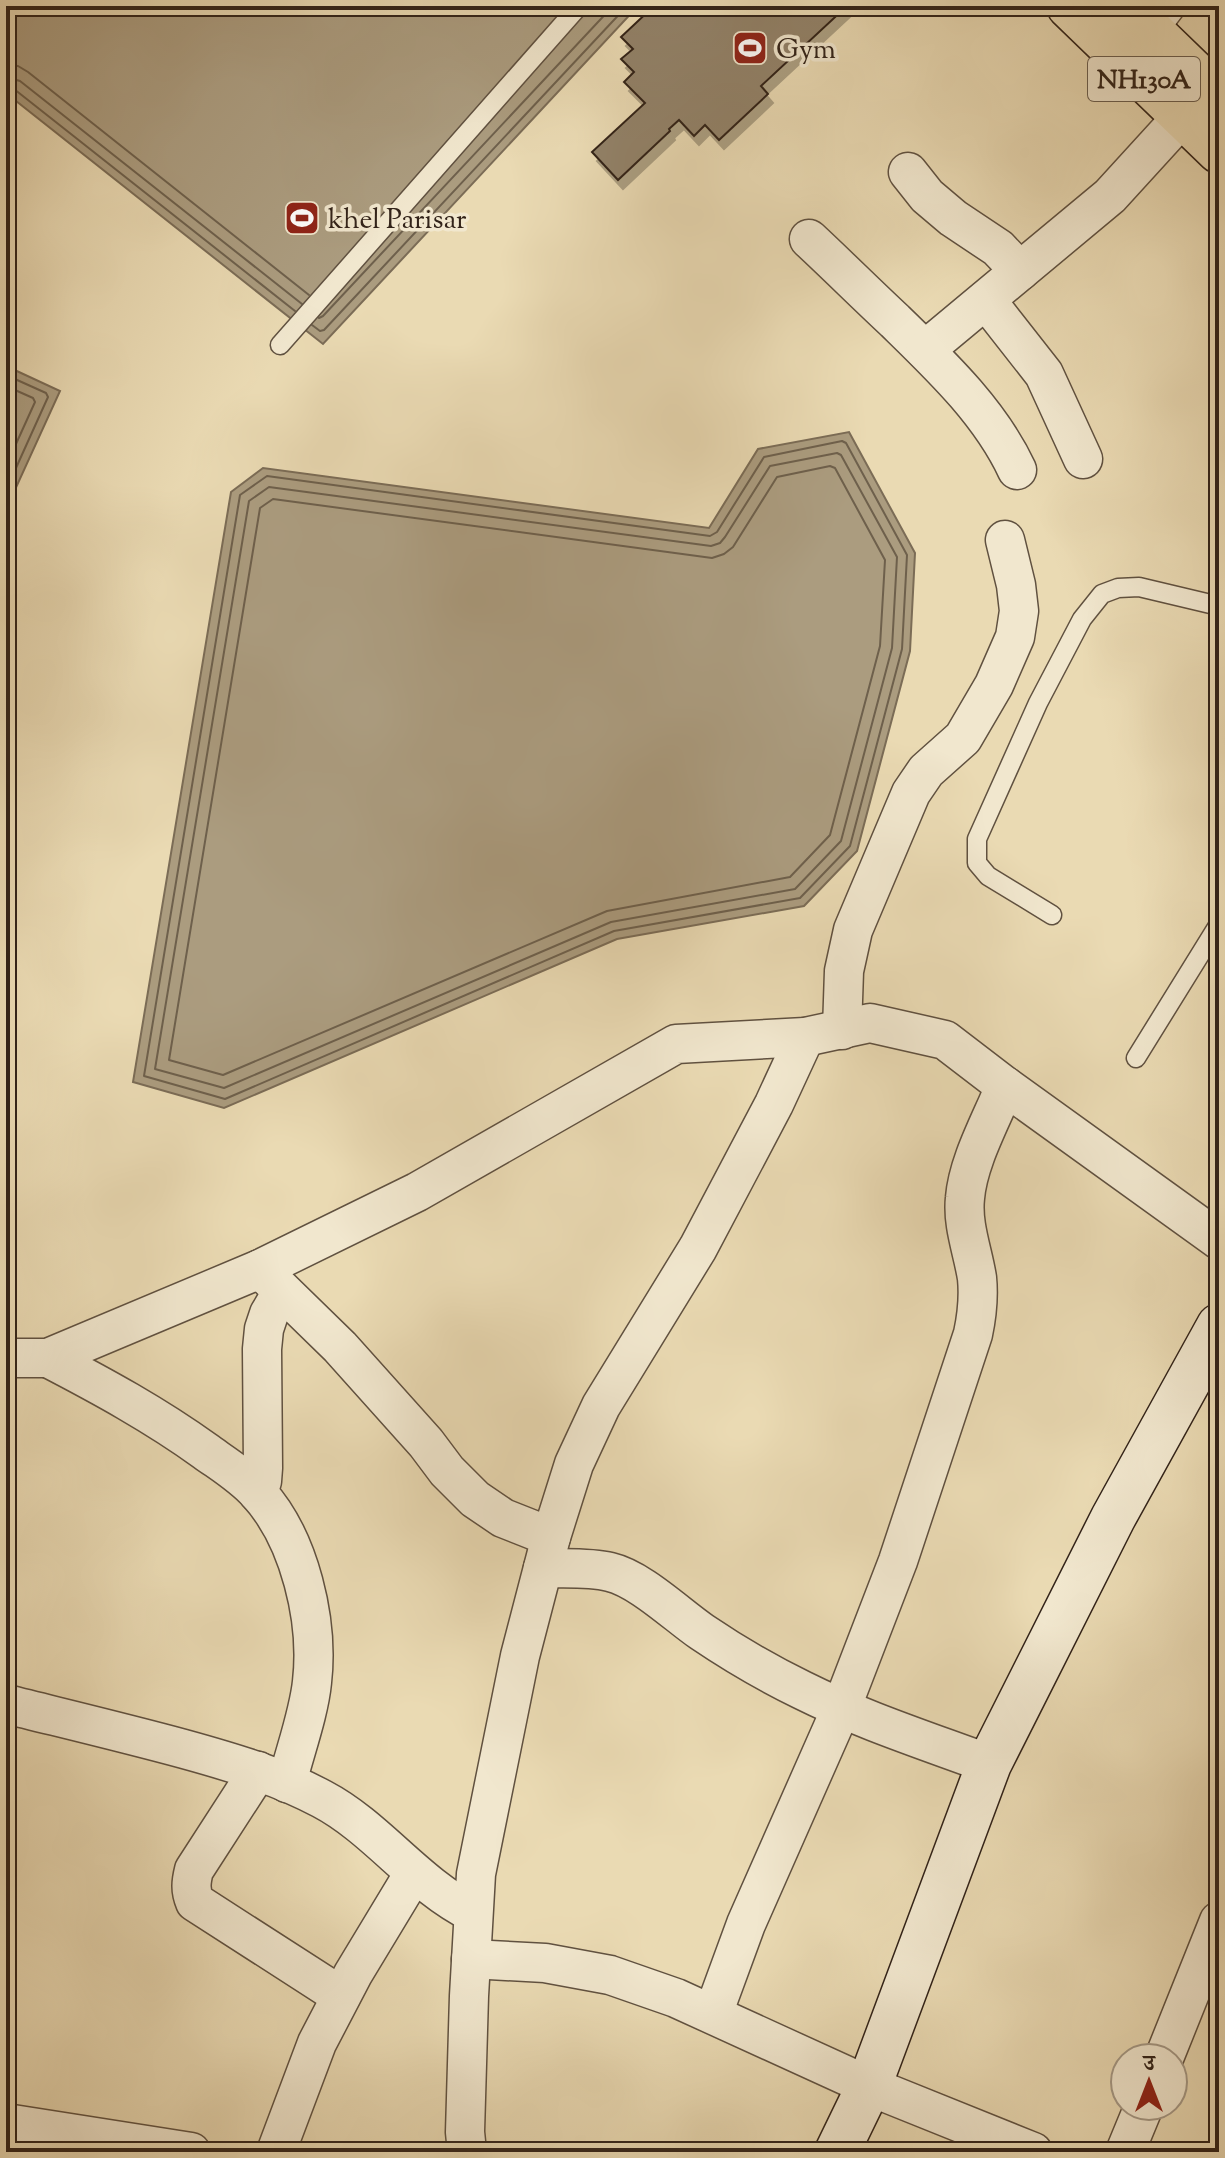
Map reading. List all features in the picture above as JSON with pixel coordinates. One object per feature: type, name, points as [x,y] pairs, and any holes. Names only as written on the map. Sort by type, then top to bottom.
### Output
[{"type":"highway","name":"NH130A","points":[[1069,6],[1201,107]]},
{"type":"highway","name":"NH130A","points":[[1153,16],[1201,107],[1219,151]]},
{"type":"street","points":[[925,350],[1110,196],[1201,107]]},
{"type":"street","points":[[908,172],[927,196],[998,248],[1020,271]]},
{"type":"street","points":[[809,239],[925,350],[973,402],[1010,454],[1017,470]]},
{"type":"street","points":[[986,300],[1044,374],[1083,459]]},
{"type":"street","points":[[842,1030],[844,971],[853,930],[911,793],[926,771],[963,738],[994,685],[1015,637],[1019,611],[1005,540]]},
{"type":"street","points":[[6,1358],[48,1358],[271,1280],[417,1192],[676,1044],[805,1037],[870,1023],[945,1040],[1219,1240]]},
{"type":"street","points":[[467,2152],[465,2132],[476,1874],[516,1671],[547,1553],[574,1464],[601,1406],[698,1248],[774,1104],[805,1037]]},
{"type":"street","points":[[713,2014],[746,1924],[841,1709],[898,1561],[973,1334],[978,1307],[977,1279],[964,1200],[969,1172],[1005,1086]]},
{"type":"street","points":[[258,1493],[263,1468],[262,1349],[269,1314],[271,1280]]},
{"type":"street","points":[[271,1280],[340,1347],[475,1499],[547,1553],[586,1569],[611,1572],[634,1582],[702,1632],[764,1670],[841,1709],[989,1764]]},
{"type":"street","points":[[837,2152],[869,2086],[989,1764],[1113,1518],[1219,1326]]},
{"type":"street","points":[[48,1358],[167,1424],[234,1472],[258,1493],[292,1549],[307,1596],[314,1638],[312,1684],[272,1777],[194,1870],[191,1893],[195,1902],[341,1996]]},
{"type":"street","points":[[6,1704],[117,1731],[272,1777],[325,1800],[453,1903],[473,1913]]},
{"type":"street","points":[[276,2152],[317,2043],[341,1996],[414,1873]]},
{"type":"street","points":[[1174,2042],[1206,1988],[1219,1921]]},
{"type":"street","points":[[471,1959],[545,1963],[610,1975],[676,1998],[869,2086],[1033,2152]]},
{"type":"street","points":[[1125,2152],[1137,2122]]},
{"type":"street","points":[[6,2123],[191,2152]]},
{"type":"lane","points":[[280,345],[579,6]]},
{"type":"lane","points":[[1052,915],[988,876],[977,863],[977,839],[1038,703],[1082,619],[1102,594],[1118,588],[1139,587],[1219,606]]},
{"type":"lane","points":[[1136,1058],[1219,924]]},
{"type":"water","name":"khel Parisar","points":[[6,6],[638,6],[323,344],[6,93]]},
{"type":"water","points":[[6,366],[60,391],[14,492],[6,488]]},
{"type":"water","points":[[849,432],[915,553],[910,651],[857,851],[804,906],[617,939],[224,1108],[133,1082],[231,492],[263,468],[709,528],[758,449]]},
{"type":"building","points":[[654,6],[847,6],[761,86],[768,94],[719,140],[705,125],[694,136],[679,120],[618,180],[592,152],[645,103],[624,82],[634,72],[621,59],[633,49],[621,37]]},
{"type":"place","name":"Gym","points":[[750,48]]},
{"type":"place","name":"khel Parisar","points":[[302,218]]}]
